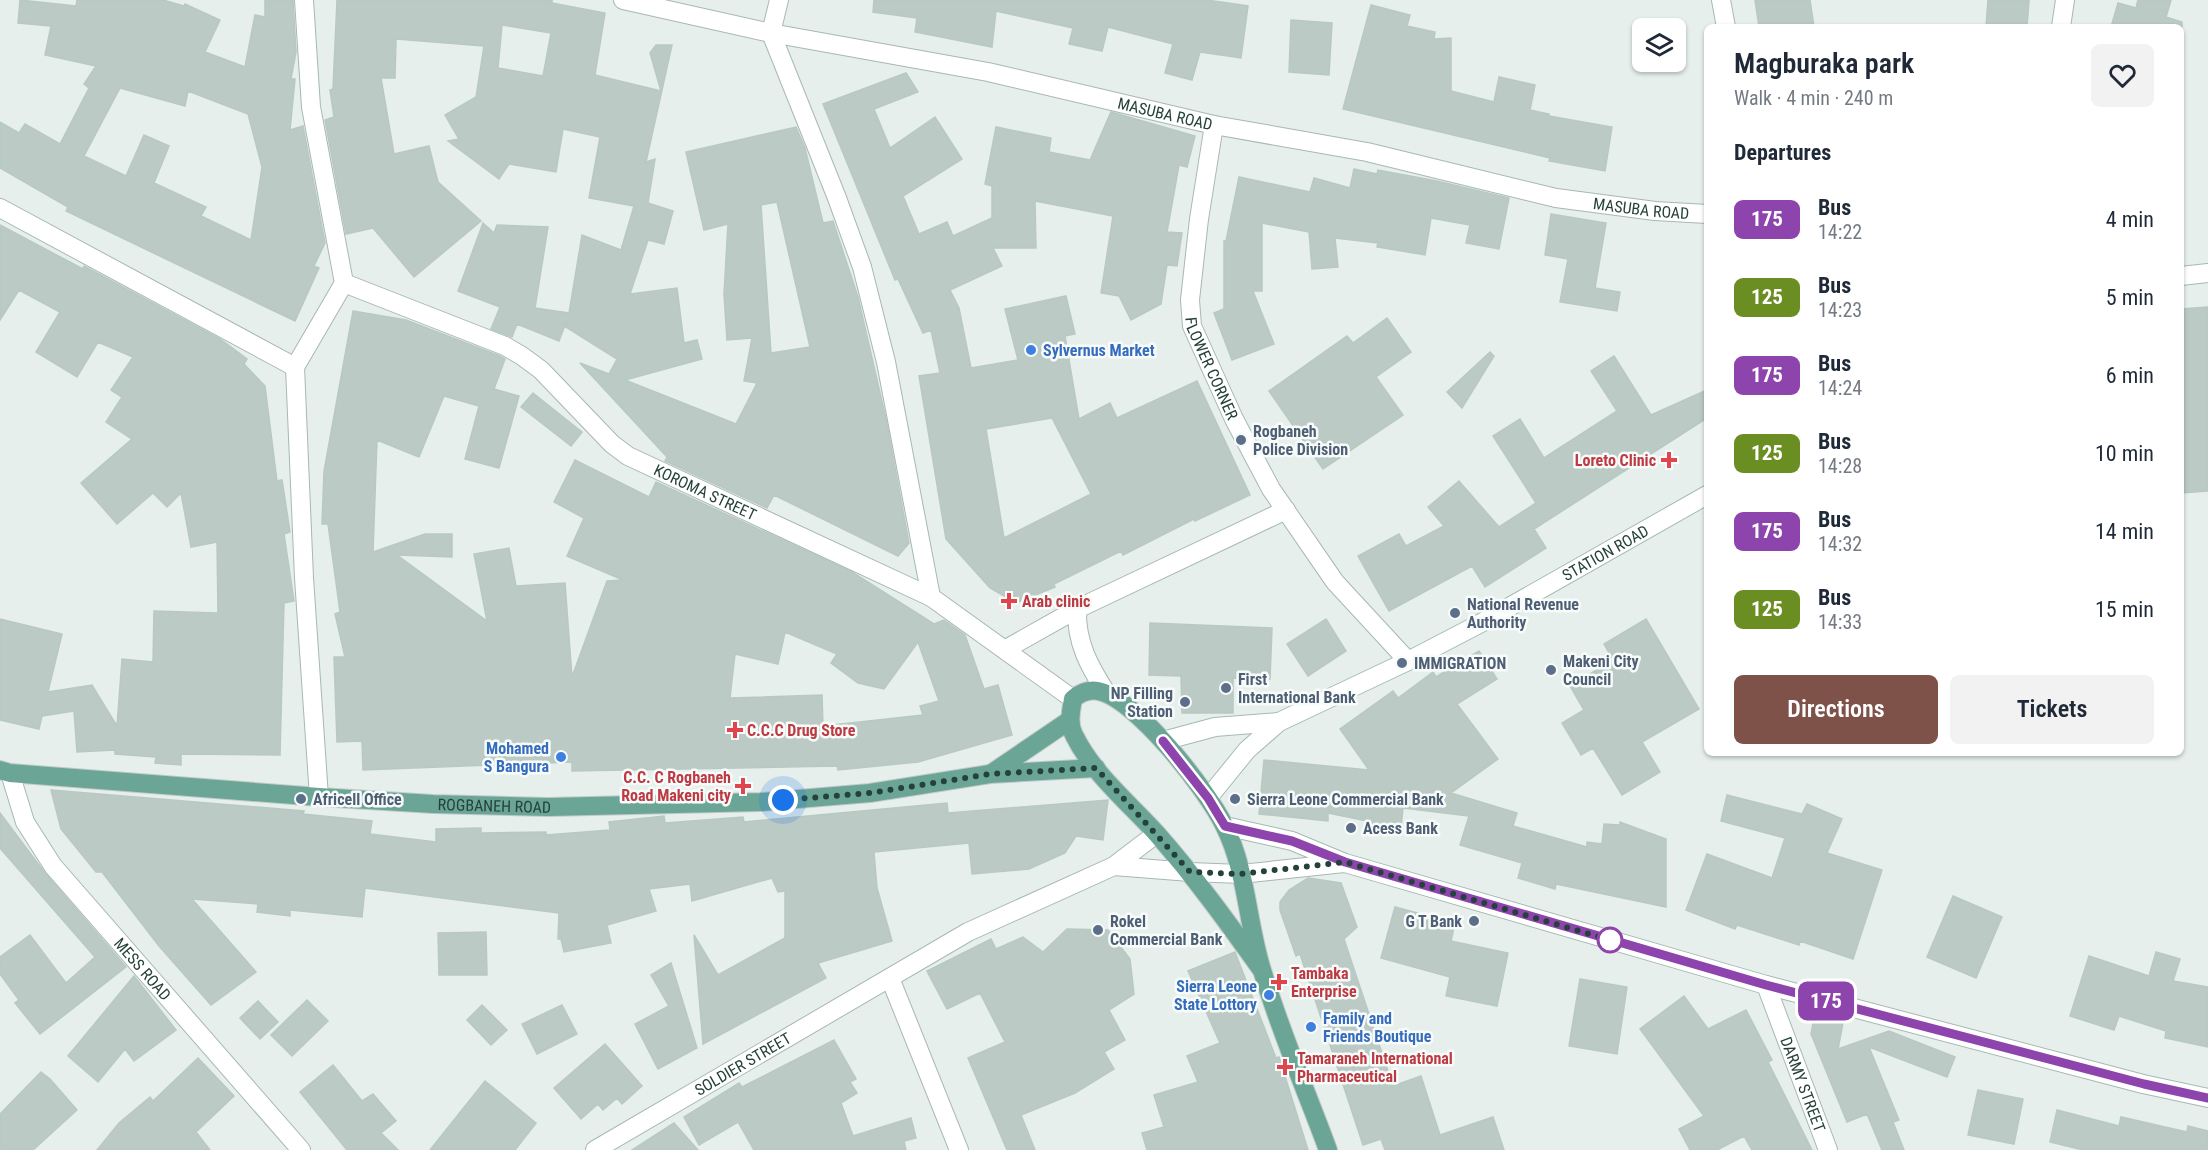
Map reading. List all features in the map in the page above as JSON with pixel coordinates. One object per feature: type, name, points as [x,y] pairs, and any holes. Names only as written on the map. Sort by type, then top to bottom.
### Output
[{"type":"main road","points":[[1261,969],[1190,872],[1096,768],[1075,737],[1070,720],[1073,699],[1089,690],[1107,694],[1134,712],[1163,741],[1208,798],[1225,826],[1241,874],[1261,969],[1328,1150]]},
{"type":"main road","points":[[990,774],[1070,720]]},
{"type":"main road","name":"ROGBANEH ROAD","points":[[5,772],[320,797],[433,804],[548,807],[761,802],[870,793],[990,774],[1096,768]]},
{"type":"street","points":[[304,0],[311,107],[344,283],[295,367],[304,578],[320,797]]},
{"type":"street","name":"MASUBA ROAD","points":[[623,0],[771,33],[988,72],[1214,125],[1367,152],[1556,198],[1656,211],[1704,214]]},
{"type":"street","points":[[778,0],[771,33],[862,267],[886,362],[931,597]]},
{"type":"street","points":[[1721,0],[1725,24]]},
{"type":"street","points":[[2061,24],[2065,0]]},
{"type":"street","name":"FLOWER CORNER","points":[[1214,125],[1199,219],[1190,315],[1234,419],[1286,510],[1335,582],[1408,661]]},
{"type":"street","points":[[0,208],[295,367]]},
{"type":"street","points":[[2184,276],[2208,273]]},
{"type":"street","name":"KOROMA STREET","points":[[344,283],[506,346],[541,369],[612,444],[628,456],[931,597],[1073,699]]},
{"type":"street","name":"STATION ROAD","points":[[1208,798],[1247,750],[1279,722],[1408,661],[1704,497]]},
{"type":"street","points":[[1006,649],[1077,609],[1286,510]]},
{"type":"street","points":[[1077,609],[1081,646],[1092,671],[1107,694]]},
{"type":"street","name":"STATION ROAD","points":[[1163,741],[1215,727],[1279,722]]},
{"type":"street","name":"MESS ROAD","points":[[5,772],[25,822],[53,866],[301,1150]]},
{"type":"street","points":[[1225,826],[1292,841],[1345,862],[1766,985],[2144,1084],[2208,1098]]},
{"type":"street","name":"SOLDIER STREET","points":[[595,1150],[968,932],[1114,866],[1156,834]]},
{"type":"street","name":"SOLDIER STREET","points":[[1114,866],[1241,874],[1345,862]]},
{"type":"street","points":[[890,978],[959,1150]]},
{"type":"street","name":"DARMY STREET","points":[[1766,985],[1828,1150]]},
{"type":"building","points":[[20,0],[76,6],[77,0],[163,0],[184,6],[185,4],[220,20],[205,52],[245,67],[255,15],[265,17],[265,0],[293,0],[296,52],[291,79],[295,79],[290,130],[303,126],[325,243],[314,266],[319,268],[295,321],[66,211],[68,207],[0,168],[0,122],[19,133],[25,124],[60,144],[89,88],[84,84],[96,66],[45,55],[51,26],[18,23]],"holes":[[[120,88],[185,106],[188,91],[248,114],[262,167],[251,240],[201,216],[206,207],[154,183],[169,146],[144,135],[126,176],[84,156]]]},
{"type":"building","points":[[337,0],[552,0],[552,3],[605,13],[595,75],[661,91],[650,53],[656,45],[672,45],[646,162],[655,159],[648,203],[673,211],[664,244],[648,240],[630,294],[677,288],[684,343],[697,340],[702,359],[625,380],[736,424],[757,383],[744,381],[752,338],[727,340],[724,294],[728,224],[704,230],[686,152],[796,127],[805,148],[823,223],[833,221],[858,297],[886,419],[909,543],[898,556],[774,495],[767,508],[665,461],[667,457],[580,363],[609,374],[617,359],[566,327],[567,320],[559,341],[517,324],[512,337],[491,329],[500,307],[458,291],[483,223],[494,233],[497,225],[548,227],[535,308],[569,313],[582,235],[621,250],[634,206],[589,198],[600,137],[563,129],[556,172],[509,164],[499,179],[448,141],[459,139],[445,115],[476,97],[484,46],[396,39],[395,78],[381,78],[394,154],[429,146],[438,182],[481,221],[414,277],[373,228],[346,234],[325,120],[334,117],[330,90],[333,89]],"holes":[[[502,25],[551,33],[543,76],[498,68]],[[777,202],[810,347],[771,353],[761,205]]]},
{"type":"building","points":[[874,0],[1207,0],[1248,6],[1241,58],[1200,52],[1192,80],[1165,73],[1173,44],[1108,27],[1102,51],[1069,44],[1073,28],[996,11],[992,47],[915,32],[917,18],[873,12]]},
{"type":"building","points":[[1755,0],[1810,0],[1814,24],[1759,24]]},
{"type":"building","points":[[1988,0],[2029,0],[2027,24],[1986,24]]},
{"type":"building","points":[[2138,0],[2171,0],[2166,17],[2182,22],[2182,24],[2112,24],[2118,3],[2136,8]]},
{"type":"building","points":[[1371,5],[1410,15],[1407,26],[1435,32],[1434,39],[1451,38],[1451,91],[1494,102],[1499,77],[1535,85],[1530,110],[1549,114],[1549,116],[1612,127],[1605,171],[1549,161],[1550,158],[1343,109]]},
{"type":"building","points":[[1291,20],[1332,23],[1329,75],[1289,72]]},
{"type":"building","points":[[906,73],[918,92],[874,109],[890,148],[935,117],[962,159],[903,196],[919,234],[947,222],[953,236],[992,218],[992,186],[985,184],[996,127],[1051,138],[1049,152],[1090,160],[1111,112],[1195,136],[1187,167],[1179,165],[1167,232],[1182,233],[1177,266],[1167,265],[1161,304],[1131,320],[1119,296],[1101,293],[1113,216],[1035,201],[1036,248],[993,248],[1002,266],[950,290],[959,308],[971,368],[1018,360],[1005,309],[1066,296],[1075,334],[1065,336],[1079,419],[1110,403],[1117,418],[1197,381],[1250,495],[1195,521],[1194,519],[1123,555],[1121,551],[1054,584],[1055,587],[1016,603],[990,588],[946,539],[919,376],[940,373],[931,330],[923,333],[898,279],[895,280],[823,104]],"holes":[[[1052,418],[1091,494],[1004,538],[986,429]]]},
{"type":"building","points":[[1354,169],[1377,174],[1378,170],[1437,181],[1509,198],[1499,249],[1466,243],[1470,225],[1431,218],[1425,255],[1377,247],[1378,243],[1335,238],[1338,267],[1312,269],[1309,232],[1262,223],[1262,291],[1253,291],[1274,344],[1232,360],[1214,313],[1224,309],[1224,241],[1226,241],[1239,177],[1310,192],[1314,178],[1350,188]]},
{"type":"building","points":[[1551,214],[1606,223],[1595,288],[1620,292],[1617,311],[1560,302],[1568,259],[1545,255]]},
{"type":"building","points":[[0,225],[83,269],[84,266],[220,339],[247,359],[244,364],[265,386],[277,481],[282,480],[290,532],[284,534],[294,601],[284,603],[280,755],[181,754],[181,765],[155,763],[156,757],[115,754],[115,750],[77,752],[74,711],[42,716],[39,729],[0,720],[0,619],[62,634],[48,692],[92,685],[117,726],[122,659],[153,662],[154,611],[218,613],[217,542],[191,547],[181,493],[167,507],[153,493],[117,524],[81,483],[132,439],[106,422],[122,397],[111,390],[133,357],[98,342],[77,377],[36,352],[60,312],[19,290],[0,320]]},
{"type":"building","points":[[2208,307],[2208,491],[2184,493],[2184,309]]},
{"type":"building","points":[[353,311],[406,320],[500,356],[505,359],[494,389],[519,396],[499,468],[465,459],[479,406],[444,396],[419,457],[377,440],[373,552],[425,534],[452,534],[452,557],[397,555],[487,621],[474,554],[509,548],[516,586],[565,583],[572,677],[607,581],[623,580],[567,556],[584,518],[554,502],[575,460],[649,497],[656,482],[852,572],[934,624],[944,620],[965,635],[984,689],[998,685],[1012,735],[918,762],[838,770],[837,766],[572,771],[572,762],[363,770],[362,741],[337,742],[334,657],[345,657],[335,614],[340,612],[328,524],[322,524],[324,471]],"holes":[[[785,632],[837,654],[831,663],[858,683],[884,689],[918,642],[939,701],[920,706],[923,715],[823,726],[822,695],[730,698],[735,654],[778,664]]]},
{"type":"building","points":[[1387,318],[1411,352],[1376,377],[1403,415],[1323,469],[1269,391],[1347,336],[1353,343]]},
{"type":"building","points":[[1490,352],[1494,356],[1462,408],[1447,392]]},
{"type":"building","points":[[1614,356],[1651,415],[1704,391],[1704,420],[1534,529],[1546,548],[1485,587],[1472,566],[1389,611],[1358,556],[1399,534],[1406,546],[1444,526],[1428,507],[1459,481],[1499,527],[1536,503],[1493,436],[1520,419],[1544,458],[1617,411],[1591,371]]},
{"type":"building","points":[[533,393],[582,432],[571,446],[521,407]]},
{"type":"building","points":[[1326,619],[1346,651],[1308,676],[1287,644]]},
{"type":"building","points":[[1646,619],[1699,709],[1642,742],[1660,772],[1622,795],[1593,748],[1581,755],[1562,723],[1584,710],[1570,686],[1613,660],[1604,644]]},
{"type":"building","points":[[1150,623],[1272,628],[1270,679],[1233,678],[1233,713],[1182,713],[1181,676],[1149,675]]},
{"type":"building","points":[[1479,651],[1497,679],[1457,704],[1498,759],[1451,793],[1517,813],[1513,826],[1587,847],[1587,842],[1602,844],[1604,824],[1620,825],[1620,822],[1666,839],[1666,907],[1556,884],[1555,889],[1518,878],[1522,863],[1460,845],[1469,816],[1403,808],[1401,827],[1367,823],[1367,821],[1328,813],[1328,821],[1259,814],[1264,760],[1369,770],[1340,729],[1393,691],[1398,698],[1433,672],[1436,677]]},
{"type":"building","points":[[51,790],[304,811],[303,814],[372,821],[370,834],[436,842],[436,829],[481,828],[481,833],[546,832],[546,835],[610,830],[609,822],[664,816],[665,823],[743,817],[744,822],[947,803],[948,813],[1108,800],[1103,840],[1076,836],[1065,853],[1029,869],[972,874],[969,843],[874,852],[877,888],[892,941],[818,963],[826,978],[703,1044],[694,935],[718,975],[785,938],[785,891],[778,892],[772,878],[692,901],[690,884],[649,889],[656,911],[607,925],[611,943],[564,952],[561,939],[558,939],[559,913],[365,888],[362,917],[290,910],[290,916],[257,912],[258,904],[192,899],[256,972],[211,1005],[159,946],[102,872],[96,872],[61,829]]},
{"type":"building","points":[[1727,795],[1802,814],[1807,804],[1842,819],[1827,853],[1882,870],[1853,959],[1800,941],[1799,945],[1737,925],[1735,929],[1686,910],[1707,854],[1772,878],[1785,838],[1721,821]]},
{"type":"building","points":[[0,813],[45,873],[126,967],[40,1034],[15,1003],[19,1000],[0,974],[0,957],[30,935],[66,983],[95,957],[0,848]]},
{"type":"building","points":[[1308,878],[1341,883],[1357,927],[1344,939],[1393,1086],[1421,1076],[1440,1135],[1493,1117],[1504,1150],[1385,1150],[1381,1139],[1363,1145],[1300,954],[1296,956],[1280,910],[1280,902],[1289,890]]},
{"type":"building","points":[[1953,896],[2002,917],[1976,978],[1927,957]]},
{"type":"building","points":[[1395,907],[1455,923],[1451,941],[1508,953],[1497,1006],[1446,996],[1450,977],[1381,958]]},
{"type":"building","points":[[1067,929],[1108,930],[1130,959],[1134,994],[1109,1010],[1125,1040],[1104,1052],[1114,1069],[1075,1093],[1021,1115],[1035,1150],[1007,1150],[968,1058],[1005,1042],[980,993],[947,1009],[927,971],[991,939],[996,949],[1023,937],[1043,952]]},
{"type":"building","points":[[486,932],[487,975],[439,975],[438,933]]},
{"type":"building","points":[[1235,952],[1276,1058],[1279,1057],[1308,1150],[1147,1150],[1142,1133],[1164,1127],[1154,1095],[1198,1082],[1187,1056],[1220,1043],[1188,971]]},
{"type":"building","points":[[2156,952],[2180,959],[2173,981],[2208,987],[2208,1047],[2165,1038],[2166,1031],[2119,1016],[2114,1030],[2070,1016],[2089,956],[2149,976]]},
{"type":"building","points":[[671,963],[697,1048],[658,1069],[635,1024],[669,1006],[651,975]]},
{"type":"building","points":[[134,976],[176,1030],[134,1061],[125,1049],[98,1082],[68,1056]]},
{"type":"building","points":[[1580,979],[1627,987],[1617,1054],[1569,1046]]},
{"type":"building","points":[[1684,996],[1708,1029],[1746,1010],[1772,1060],[1768,1062],[1812,1150],[1752,1150],[1744,1136],[1717,1150],[1690,1150],[1679,1129],[1704,1116],[1640,1029]]},
{"type":"building","points":[[307,1000],[328,1021],[292,1056],[271,1035]]},
{"type":"building","points":[[258,1001],[278,1022],[260,1039],[240,1018]]},
{"type":"building","points":[[482,1005],[507,1030],[491,1045],[467,1020]]},
{"type":"building","points":[[562,1005],[577,1034],[537,1054],[522,1024]]},
{"type":"building","points":[[1814,1018],[1843,1023],[1838,1049],[1889,1031],[1955,1057],[1947,1077],[1869,1047],[1899,1120],[1893,1122],[1904,1150],[1882,1150],[1867,1114],[1847,1122],[1811,1034]]},
{"type":"building","points":[[834,1040],[856,1079],[850,1082],[857,1093],[841,1103],[853,1136],[911,1118],[916,1138],[904,1141],[906,1150],[754,1150],[738,1122],[699,1145],[684,1117],[739,1083],[742,1087]]},
{"type":"building","points":[[605,1044],[642,1086],[622,1104],[617,1098],[603,1110],[598,1104],[581,1119],[554,1088]]},
{"type":"building","points":[[198,1058],[234,1096],[196,1132],[210,1150],[97,1150],[119,1123],[150,1097],[153,1101]]},
{"type":"building","points":[[333,1065],[362,1101],[373,1094],[396,1121],[381,1133],[398,1150],[347,1150],[300,1092]]},
{"type":"building","points":[[41,1072],[77,1110],[33,1150],[0,1150],[0,1114]]},
{"type":"building","points":[[485,1081],[536,1123],[515,1150],[430,1150]]},
{"type":"building","points":[[1978,1090],[2023,1099],[2014,1144],[1968,1135]]},
{"type":"building","points":[[2057,1110],[2119,1126],[2121,1117],[2187,1132],[2188,1126],[2208,1131],[2208,1150],[2083,1150],[2050,1142]]},
{"type":"building","points":[[674,1123],[698,1150],[632,1150]]},
{"type":"bus line","name":"175","points":[[1163,741],[1208,798],[1225,826],[1292,841],[1345,862],[1766,985],[2144,1084],[2208,1098]]},
{"type":"place","name":"Sylvernus Market","points":[[1031,350]]},
{"type":"place","name":"Rogbaneh Police Division","points":[[1241,440]]},
{"type":"place","name":"Loreto Clinic","points":[[1669,460]]},
{"type":"place","name":"Arab clinic","points":[[1009,601]]},
{"type":"place","name":"National Revenue Authority","points":[[1455,613]]},
{"type":"place","name":"IMMIGRATION","points":[[1402,663]]},
{"type":"place","name":"Makeni City Council","points":[[1551,670]]},
{"type":"place","name":"First International Bank","points":[[1226,688]]},
{"type":"place","name":"NP Filling Station","points":[[1185,702]]},
{"type":"place","name":"C.C.C Drug Store","points":[[735,730]]},
{"type":"place","name":"Mohamed S Bangura","points":[[561,757]]},
{"type":"place","name":"C.C. C Rogbaneh Road Makeni city","points":[[743,786]]},
{"type":"place","name":"Africell Office","points":[[301,799]]},
{"type":"place","name":"Sierra Leone Commercial Bank","points":[[1235,799]]},
{"type":"place","name":"Acess Bank","points":[[1351,828]]},
{"type":"place","name":"G T Bank","points":[[1474,921]]},
{"type":"place","name":"Rokel Commercial Bank","points":[[1098,930]]},
{"type":"place","name":"Tambaka Enterprise","points":[[1279,982]]},
{"type":"place","name":"Sierra Leone State Lottory","points":[[1269,995]]},
{"type":"place","name":"Family and Friends Boutique","points":[[1311,1027]]},
{"type":"place","name":"Tamaraneh International Pharmaceutical","points":[[1285,1067]]},
{"type":"route","points":[[783,800],[870,793],[990,774],[1096,768],[1190,872],[1241,874],[1345,862],[1610,940]]}]
